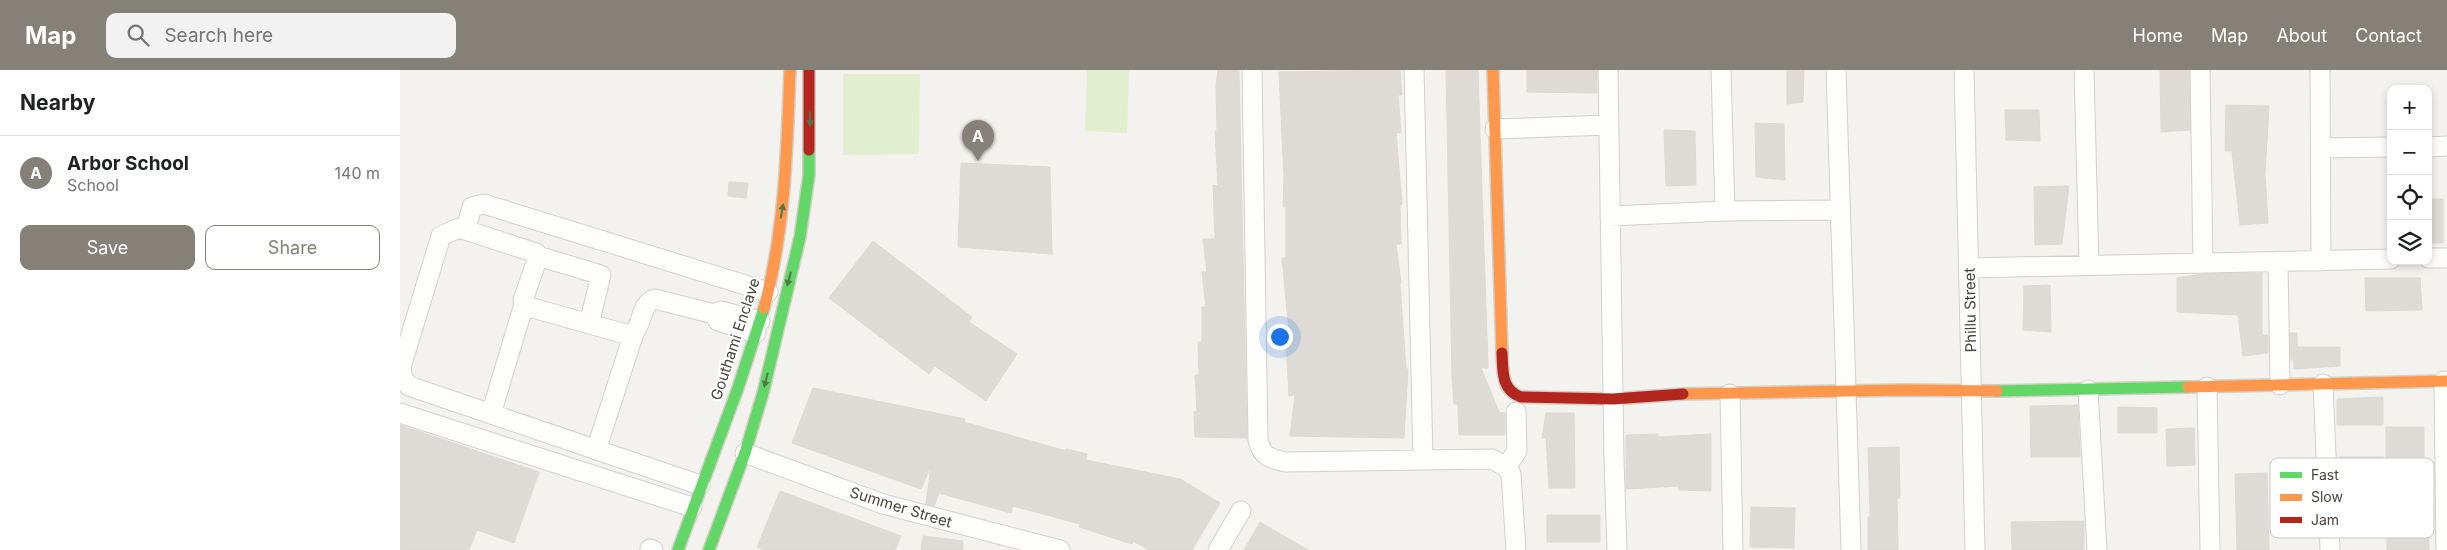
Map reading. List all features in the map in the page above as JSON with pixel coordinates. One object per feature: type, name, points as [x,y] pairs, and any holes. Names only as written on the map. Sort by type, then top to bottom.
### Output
[{"type":"street","name":"Gouthami Enclave","points":[[680,543],[758,327],[768,292],[785,196],[790,70]]},
{"type":"street","points":[[680,543],[711,549],[745,453],[778,333],[808,190],[809,70]]},
{"type":"street","points":[[1252,70],[1258,440],[1261,451],[1266,457],[1286,462],[1492,459],[1506,467],[1512,480],[1516,550]]},
{"type":"street","points":[[1414,70],[1424,459]]},
{"type":"street","points":[[1493,70],[1504,384],[1508,390],[1520,397],[1613,399],[1672,394],[1845,391],[1972,392],[2445,381],[2446,550]]},
{"type":"street","points":[[1608,70],[1617,550]]},
{"type":"street","points":[[1721,70],[1726,211]]},
{"type":"street","points":[[1836,70],[1851,550]]},
{"type":"street","name":"Phillu Street","points":[[1964,70],[1976,550]]},
{"type":"street","points":[[2084,70],[2089,265]]},
{"type":"street","points":[[2200,70],[2203,263]]},
{"type":"street","points":[[2320,70],[2321,260]]},
{"type":"street","points":[[1495,129],[1609,125]]},
{"type":"street","points":[[2432,147],[2447,146]]},
{"type":"street","points":[[2321,148],[2387,147]]},
{"type":"street","points":[[466,228],[472,207],[484,204],[768,292]]},
{"type":"street","points":[[1610,216],[1726,211],[1840,210]]},
{"type":"street","points":[[589,324],[602,278],[601,275],[538,256],[528,249],[466,228],[459,228],[442,236],[401,373],[409,386],[700,485]]},
{"type":"street","points":[[491,414],[524,304],[523,300],[538,256]]},
{"type":"street","points":[[2432,258],[2447,258]]},
{"type":"street","points":[[1969,268],[2387,259]]},
{"type":"street","points":[[2278,261],[2280,385]]},
{"type":"street","points":[[596,450],[634,334],[646,304],[655,299],[714,314],[721,311],[758,327]]},
{"type":"street","points":[[524,304],[629,335],[634,334]]},
{"type":"street","points":[[2323,384],[2326,458]]},
{"type":"street","points":[[2207,387],[2210,550]]},
{"type":"street","points":[[2088,390],[2097,550]]},
{"type":"street","points":[[1730,394],[1734,550]]},
{"type":"street","points":[[1506,467],[1516,451],[1516,412]]},
{"type":"street","points":[[400,413],[692,508]]},
{"type":"street","name":"Summer Street","points":[[745,453],[883,504],[1060,550]]},
{"type":"street","points":[[1218,550],[1240,510]]},
{"type":"green space","points":[[1087,70],[1129,70],[1127,133],[1085,131]]},
{"type":"green space","points":[[843,74],[920,74],[919,154],[843,155]]},
{"type":"building","points":[[1218,70],[1239,70],[1247,438],[1195,437],[1194,412],[1197,412],[1195,375],[1199,375],[1198,342],[1202,342],[1202,307],[1206,307],[1202,272],[1207,272],[1203,239],[1215,239],[1213,185],[1218,186],[1215,131],[1217,131],[1216,86]]},
{"type":"building","points":[[1400,70],[1402,95],[1398,95],[1401,133],[1396,133],[1402,204],[1400,205],[1401,244],[1396,244],[1401,283],[1406,369],[1408,369],[1404,438],[1290,436],[1295,395],[1289,396],[1287,360],[1286,332],[1289,332],[1282,258],[1286,258],[1286,207],[1283,207],[1284,178],[1279,72]]},
{"type":"building","points":[[1446,70],[1478,70],[1488,368],[1481,368],[1499,412],[1505,413],[1505,435],[1459,435],[1458,404],[1454,404],[1452,377]]},
{"type":"building","points":[[1527,70],[1597,70],[1597,93],[1527,92]]},
{"type":"building","points":[[1787,70],[1804,70],[1803,102],[1787,104]]},
{"type":"building","points":[[2160,70],[2189,70],[2190,130],[2161,132]]},
{"type":"building","points":[[2226,105],[2269,106],[2265,174],[2268,223],[2240,225],[2232,151],[2225,151]]},
{"type":"building","points":[[2005,110],[2039,110],[2040,141],[2006,140]]},
{"type":"building","points":[[1755,123],[1784,124],[1785,180],[1756,177]]},
{"type":"building","points":[[1664,130],[1695,131],[1696,185],[1666,186]]},
{"type":"building","points":[[961,163],[1050,167],[1052,254],[958,247]]},
{"type":"building","points":[[729,182],[748,183],[746,198],[728,196]]},
{"type":"building","points":[[2069,186],[2062,244],[2035,245],[2034,187]]},
{"type":"building","points":[[2432,199],[2443,199],[2443,243],[2432,243]]},
{"type":"building","points":[[873,241],[972,317],[969,322],[1017,354],[986,401],[935,366],[929,374],[829,298]]},
{"type":"building","points":[[2262,273],[2262,335],[2268,335],[2268,353],[2243,356],[2238,315],[2177,312],[2177,278],[2203,274]]},
{"type":"building","points":[[2365,278],[2420,278],[2422,310],[2366,311]]},
{"type":"building","points":[[2050,285],[2051,332],[2023,330],[2024,286]]},
{"type":"building","points":[[2290,333],[2297,333],[2297,347],[2340,347],[2340,366],[2294,369],[2294,360],[2291,360]]},
{"type":"building","points":[[813,388],[965,419],[964,422],[1066,451],[1066,449],[1087,454],[1086,460],[1180,479],[1220,503],[1192,550],[1149,550],[1133,541],[1132,544],[1079,527],[1080,524],[1013,506],[1011,513],[939,493],[934,506],[926,504],[931,466],[921,489],[792,443]]},
{"type":"building","points":[[2383,397],[2383,425],[2337,425],[2337,399]]},
{"type":"building","points":[[2078,405],[2080,457],[2031,457],[2030,406]]},
{"type":"building","points":[[2118,407],[2157,408],[2157,433],[2118,433]]},
{"type":"building","points":[[1546,413],[1574,413],[1575,488],[1549,488],[1546,438],[1542,438]]},
{"type":"building","points":[[400,425],[539,472],[514,543],[477,530],[469,550],[400,550]]},
{"type":"building","points":[[2386,427],[2424,427],[2424,457],[2386,457]]},
{"type":"building","points":[[2194,428],[2195,465],[2167,466],[2166,429]]},
{"type":"building","points":[[1658,434],[1658,437],[1711,434],[1711,491],[1679,490],[1679,486],[1626,489],[1626,435]]},
{"type":"building","points":[[1899,447],[1900,498],[1897,498],[1898,550],[1868,550],[1868,517],[1870,517],[1868,448]]},
{"type":"building","points":[[2339,457],[2383,457],[2383,458]]},
{"type":"building","points":[[2267,473],[2269,550],[2237,550],[2235,474]]},
{"type":"building","points":[[780,491],[901,536],[895,550],[764,550],[757,547]]},
{"type":"building","points":[[1751,507],[1795,508],[1794,548],[1750,547]]},
{"type":"building","points":[[1547,515],[1600,515],[1600,542],[1547,542]]},
{"type":"building","points":[[2084,521],[2084,550],[2012,550],[2011,522]]},
{"type":"building","points":[[1260,522],[1277,532],[1308,550],[1244,550]]},
{"type":"building","points":[[923,536],[963,541],[963,550],[921,550]]},
{"type":"building","points":[[2387,538],[2429,538],[2429,550],[2387,550]]},
{"type":"traffic: fast","points":[[709,550],[745,453],[763,393],[800,237],[809,175],[809,150]]},
{"type":"traffic: fast","points":[[678,550],[738,388],[764,308]]},
{"type":"traffic: fast","points":[[1997,391],[2188,387]]},
{"type":"traffic: slow","points":[[764,308],[781,220],[790,70]]},
{"type":"traffic: slow","points":[[1493,70],[1502,353]]},
{"type":"traffic: slow","points":[[2188,387],[2447,381]]},
{"type":"traffic: slow","points":[[1683,394],[1905,390],[1997,391]]},
{"type":"traffic: jam","points":[[809,70],[809,150]]},
{"type":"traffic: jam","points":[[1502,353],[1506,385],[1514,394],[1521,397],[1613,399],[1683,394]]},
{"type":"place","name":"Arbor School","points":[[978,161]]}]
